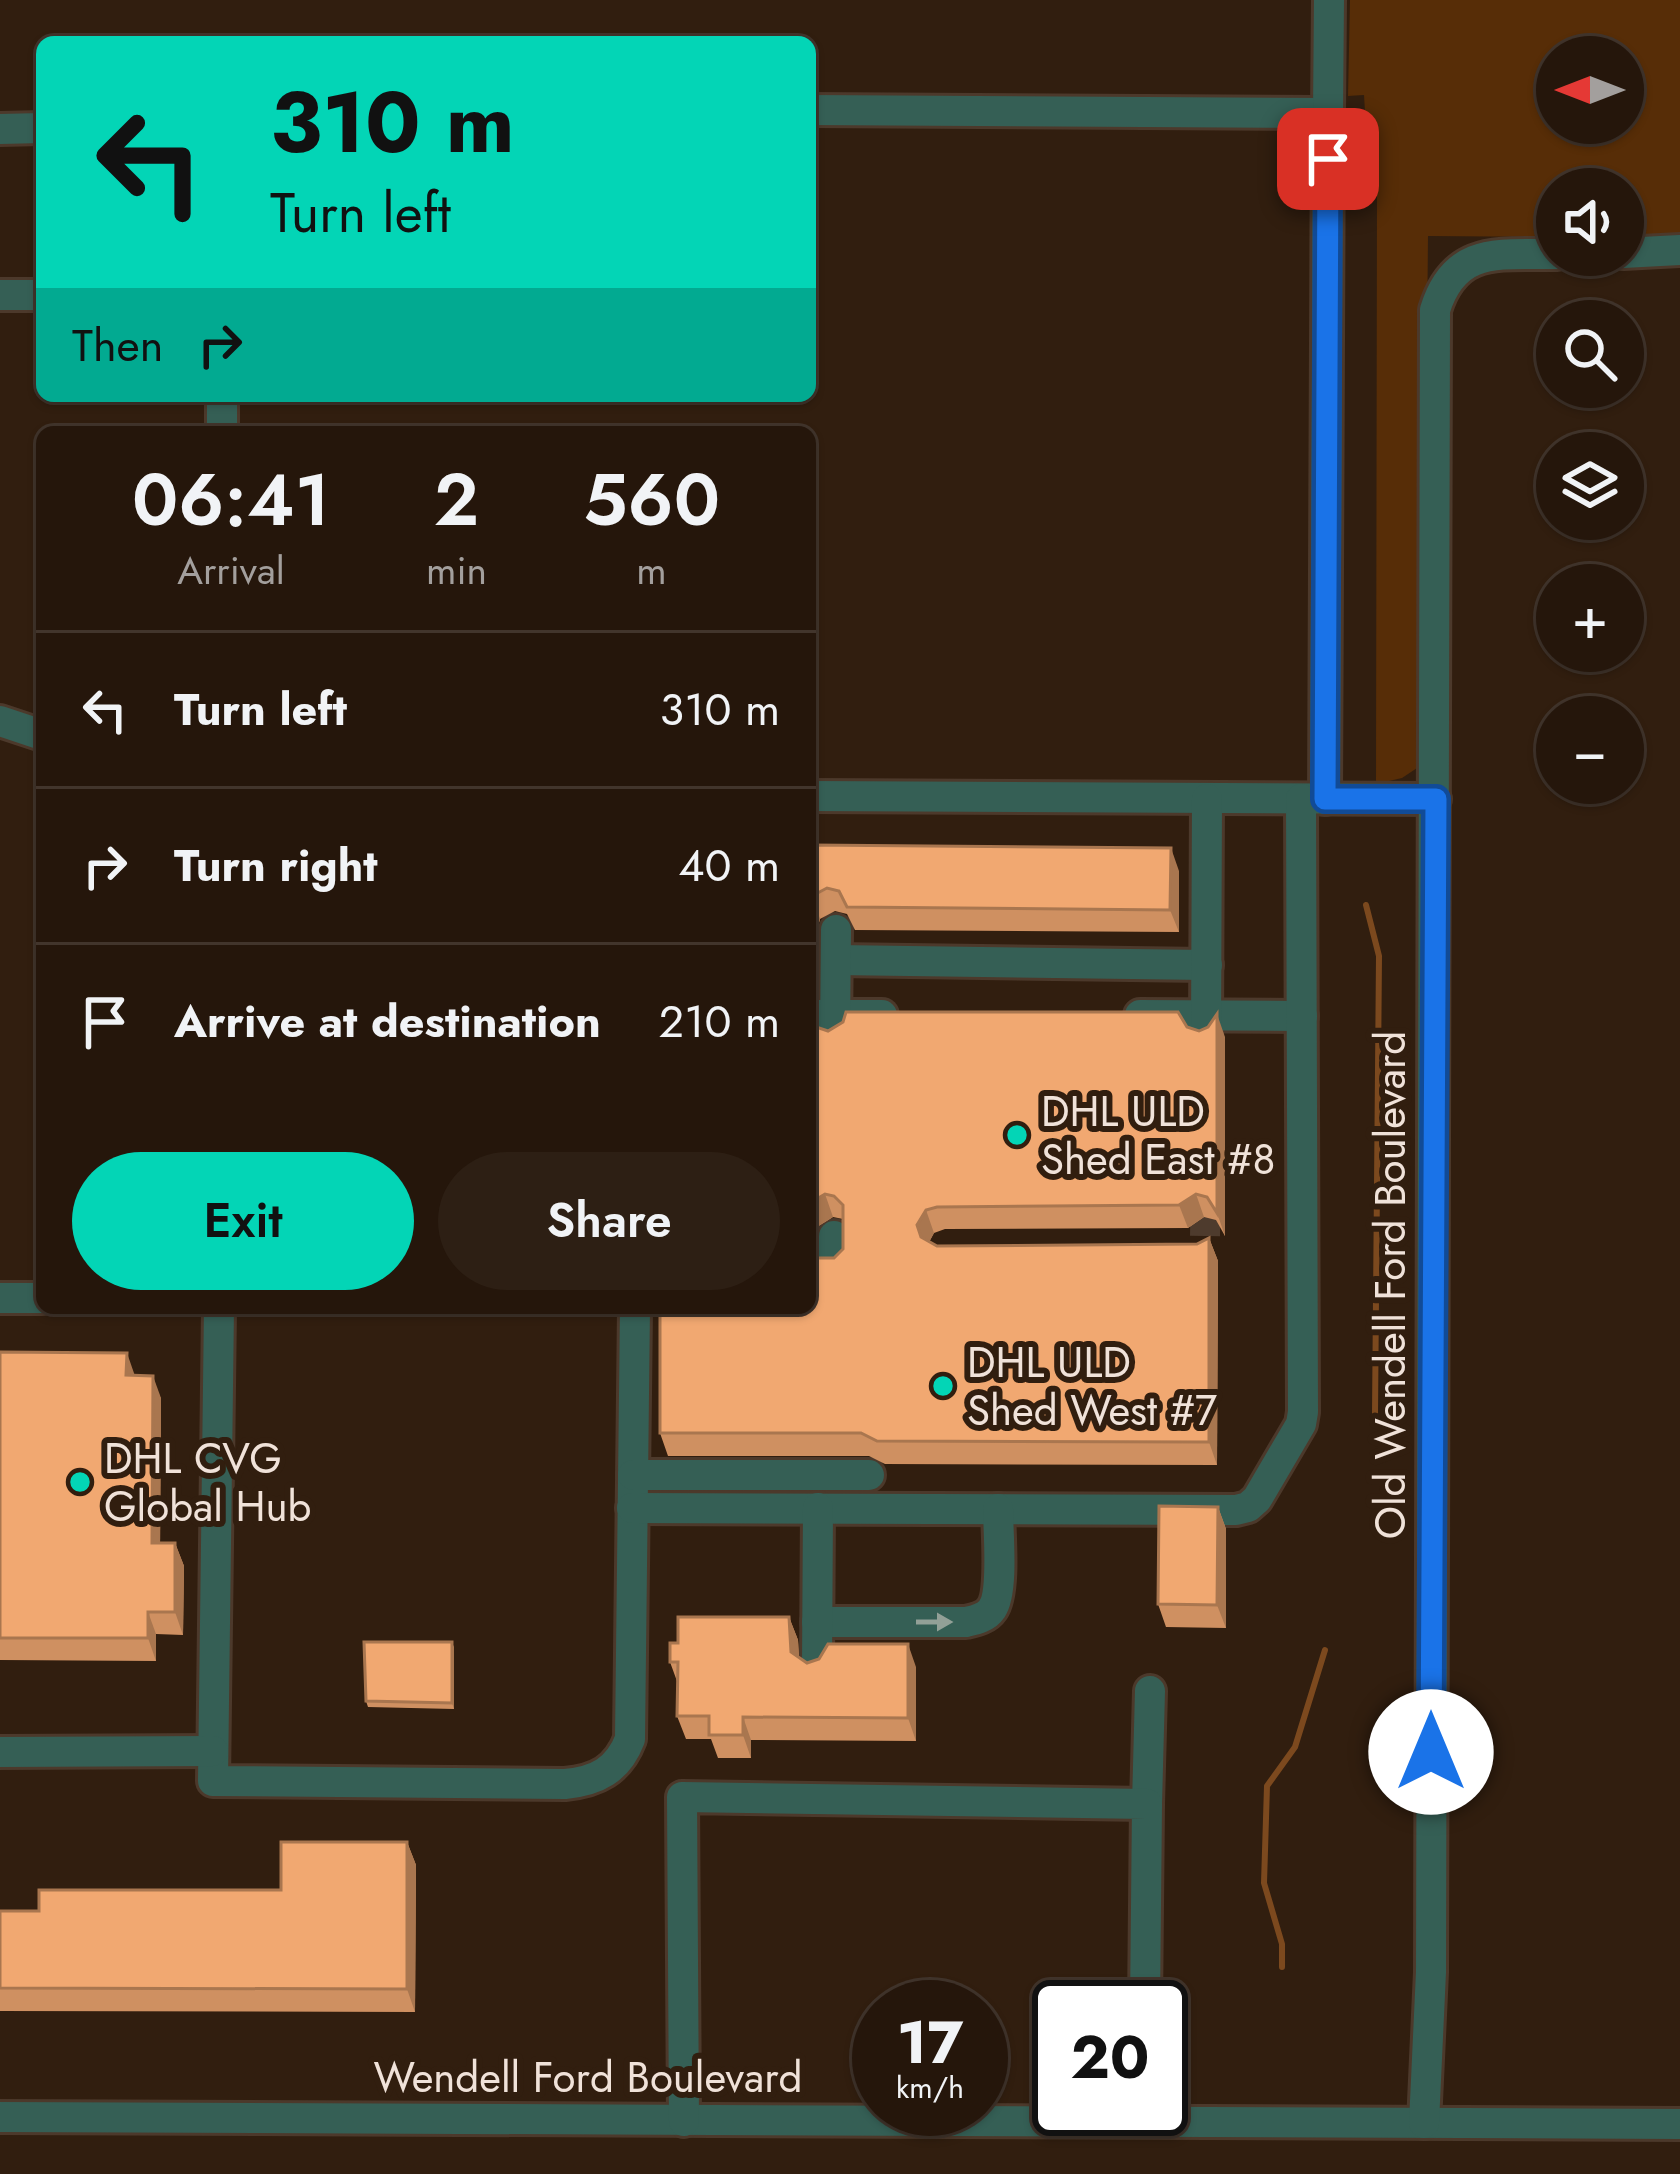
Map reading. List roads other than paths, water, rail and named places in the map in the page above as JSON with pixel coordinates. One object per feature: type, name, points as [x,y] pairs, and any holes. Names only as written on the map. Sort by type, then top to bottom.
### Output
[{"type":"street","points":[[632,1508],[1236,1510],[1257,1499],[1301,1424],[1301,1016],[1313,799],[1329,0]]},
{"type":"street","points":[[816,110],[1328,113]]},
{"type":"street","points":[[0,129],[36,128]]},
{"type":"street","points":[[1644,252],[1680,250]]},
{"type":"street","name":"Old Wendell Ford Boulevard","points":[[1424,2123],[1431,1972],[1435,310],[1442,289],[1470,260],[1536,254]]},
{"type":"street","points":[[0,295],[36,295]]},
{"type":"street","points":[[0,721],[36,733]]},
{"type":"street","points":[[816,796],[1436,799]]},
{"type":"street","points":[[1206,1025],[1207,799]]},
{"type":"street","points":[[920,1014],[827,1021],[836,945],[1207,965]]},
{"type":"street","points":[[1117,1015],[1206,1025],[1301,1016]]},
{"type":"street","points":[[0,1298],[36,1298]]},
{"type":"street","points":[[219,1314],[213,1781],[565,1784],[598,1777],[623,1756],[630,1739],[635,1314]]},
{"type":"street","points":[[633,1475],[868,1475]]},
{"type":"street","points":[[817,1666],[818,1508]]},
{"type":"street","points":[[817,1622],[966,1622],[981,1618],[992,1609],[997,1594],[998,1509]]},
{"type":"street","points":[[1145,1980],[1150,1691]]},
{"type":"street","points":[[0,1753],[213,1751]]},
{"type":"street","points":[[684,2121],[682,1797],[1147,1804]]},
{"type":"street","name":"Wendell Ford Boulevard","points":[[0,2117],[684,2121],[1032,2116]]},
{"type":"street","name":"Wendell Ford Boulevard","points":[[1188,2116],[1680,2124]]},
{"type":"waterway","points":[[1366,905],[1379,956],[1375,1414]]},
{"type":"waterway","points":[[1282,1967],[1282,1944],[1264,1883],[1267,1786],[1295,1747],[1325,1650]]},
{"type":"tunnel","points":[[1205,1236],[1206,1176]]},
{"type":"place","name":"DHL ULD Shed East #8","points":[[1017,1135]]},
{"type":"place","name":"DHL ULD Shed West #7","points":[[943,1386]]},
{"type":"place","name":"DHL CVG Global Hub","points":[[80,1482]]}]
